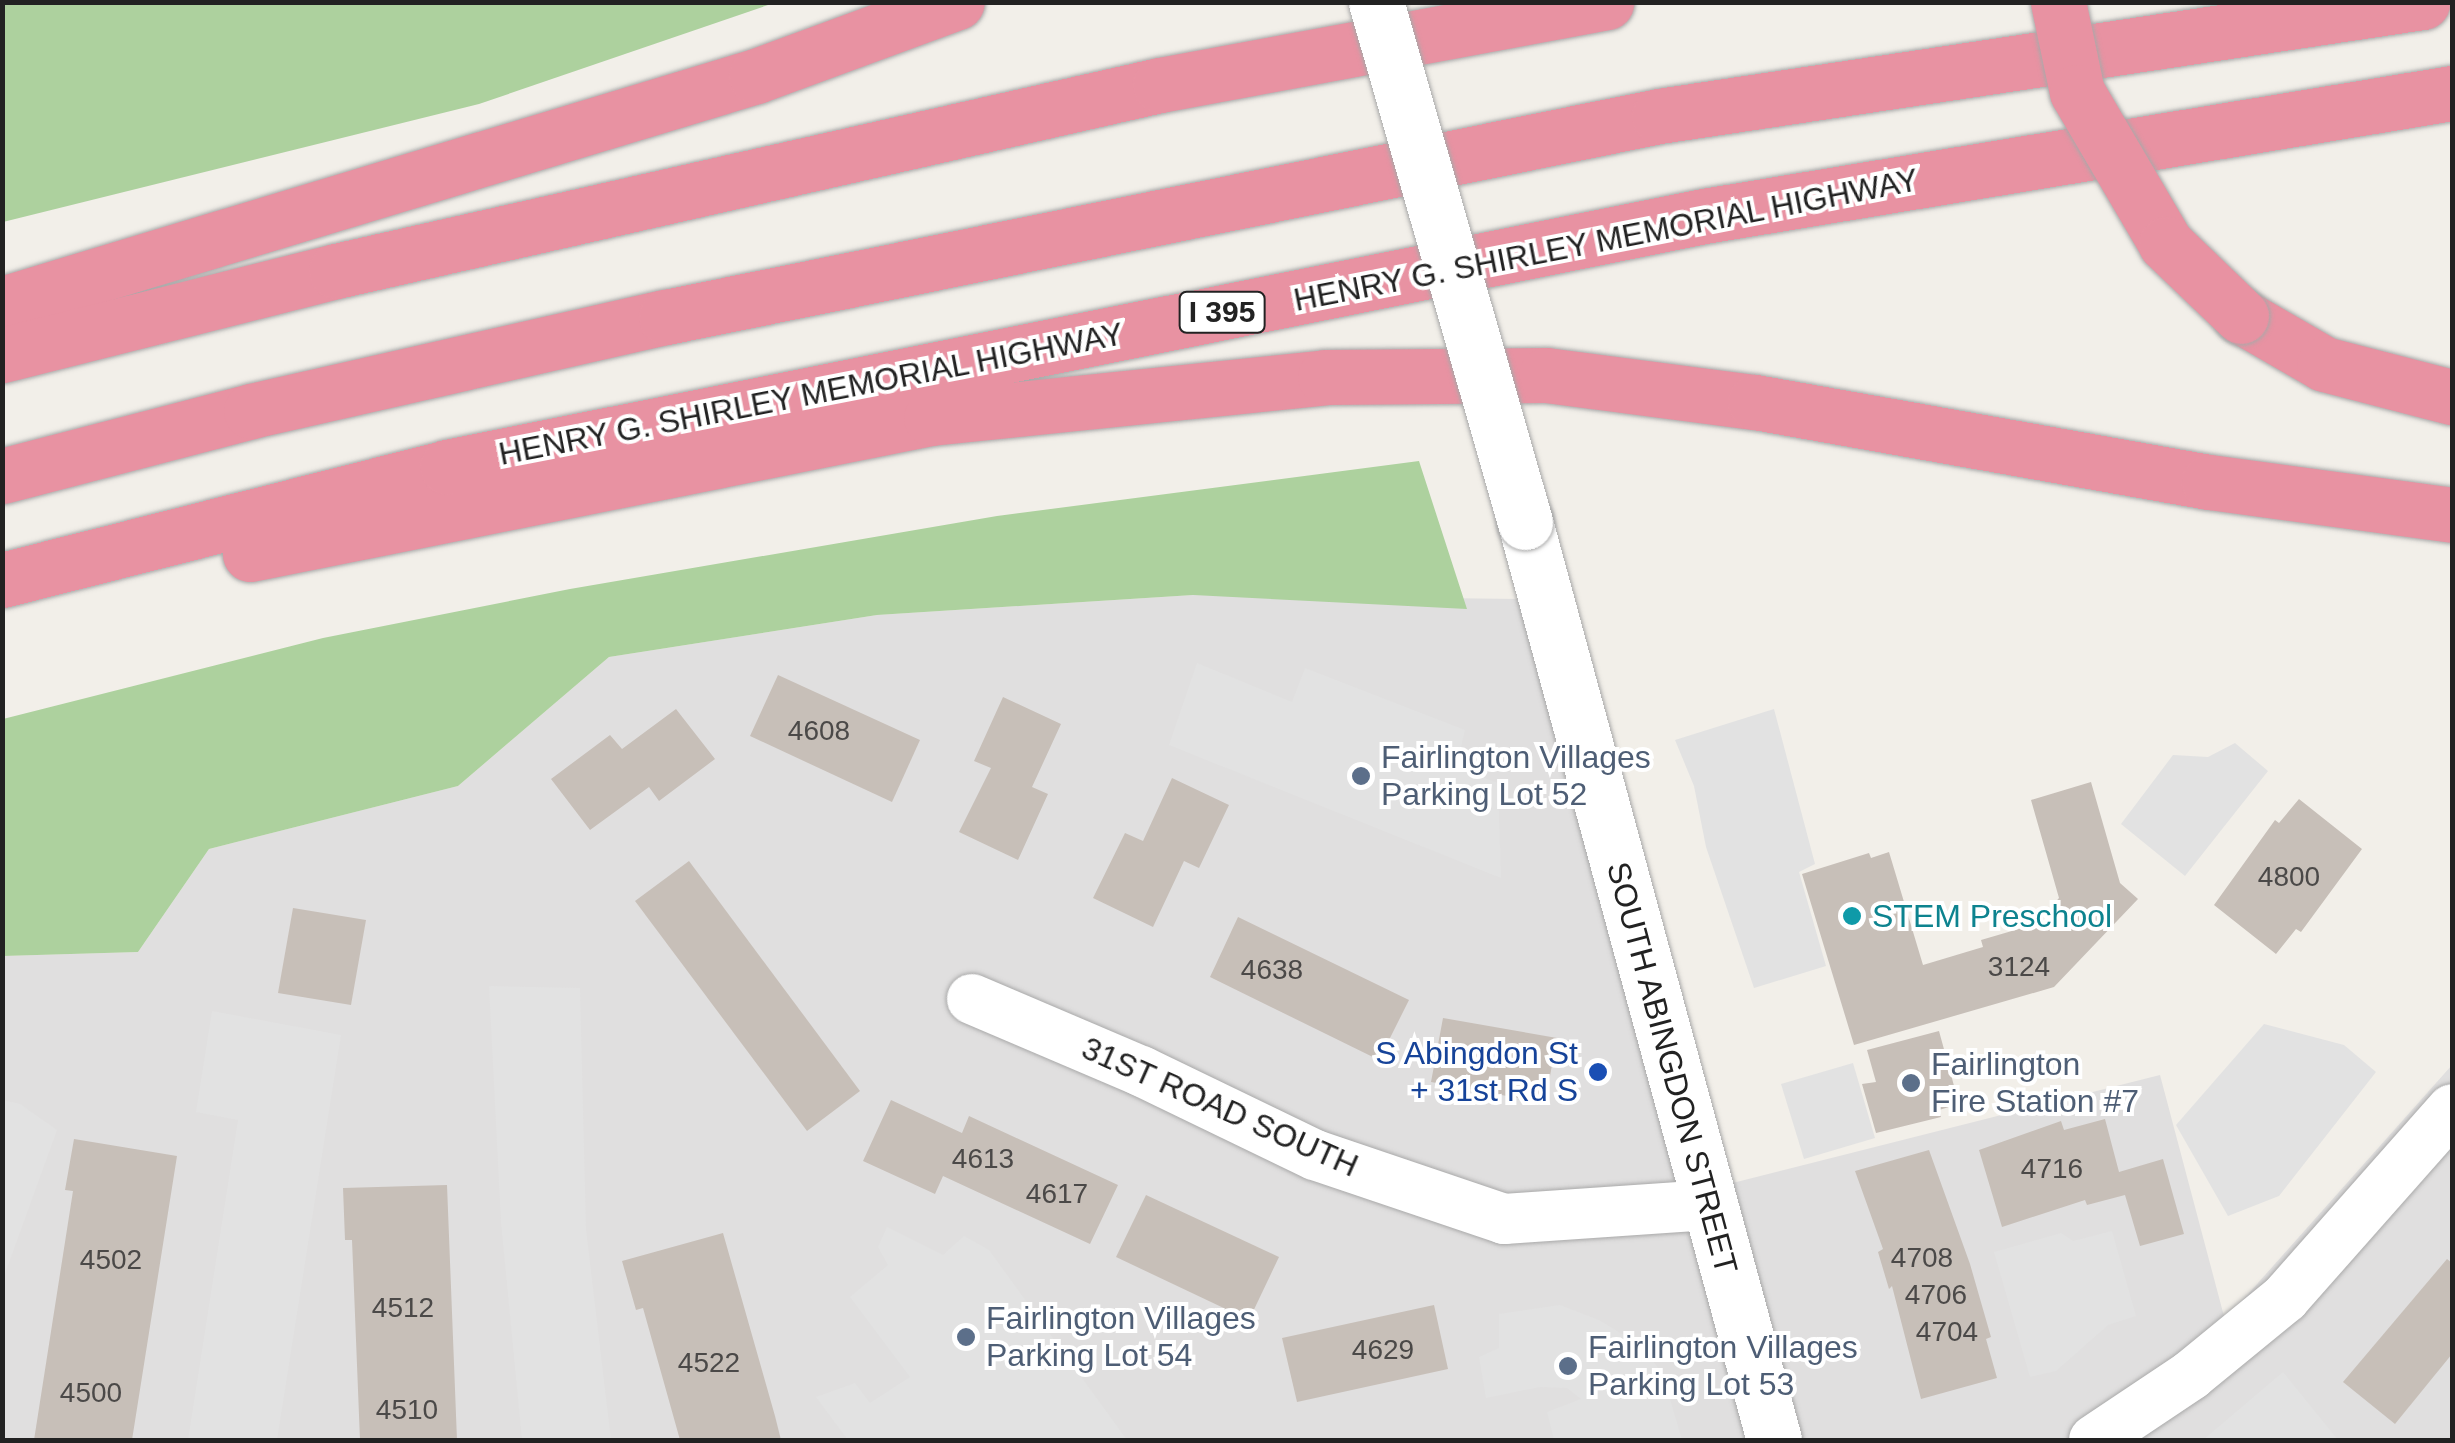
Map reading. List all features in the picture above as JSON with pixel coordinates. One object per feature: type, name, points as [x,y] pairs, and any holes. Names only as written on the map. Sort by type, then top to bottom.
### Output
[{"type":"highway","points":[[2,304],[756,76],[958,2]]},
{"type":"highway","points":[[2,355],[336,271],[1160,85],[1606,2]]},
{"type":"highway","points":[[2058,2],[2077,92],[2166,244],[2241,316],[2324,364],[2452,397]]},
{"type":"highway","points":[[2,476],[251,410],[666,317],[1659,116],[2423,2]]},
{"type":"highway","name":"HENRY G. SHIRLEY MEMORIAL HIGHWAY","points":[[2,580],[448,467],[1665,224],[2452,93]]},
{"type":"highway","points":[[2,605],[544,492],[931,418],[1325,378],[1546,375],[1755,402],[2209,482],[2436,509]]},
{"type":"street","name":"SOUTH ABINGDON STREET","points":[[1376,2],[1524,522],[1774,1440]]},
{"type":"street","name":"31ST ROAD SOUTH","points":[[972,999],[1141,1071],[1315,1155],[1504,1219],[1709,1204]]},
{"type":"street","points":[[2094,1440],[2191,1375],[2286,1298],[2452,1110]]},
{"type":"shaded area","points":[[1193,595],[1520,599],[1705,1190],[2160,1075],[2225,1320],[2452,1065],[2452,1440],[3,1440],[2,956],[138,952],[209,849],[458,786],[609,657],[877,615]]},
{"type":"shaded area","name":"Fairlington Villages Parking Lot 52","points":[[1197,663],[1292,702],[1305,668],[1465,730],[1456,768],[1498,783],[1501,878],[1169,745]]},
{"type":"shaded area","points":[[1774,709],[1815,864],[1799,872],[1826,966],[1754,988],[1706,847],[1694,786],[1675,740]]},
{"type":"shaded area","points":[[2235,743],[2268,771],[2185,876],[2121,824],[2173,755],[2208,757]]},
{"type":"shaded area","points":[[489,986],[580,988],[586,1229],[611,1440],[522,1440],[501,1222]]},
{"type":"shaded area","points":[[212,1011],[341,1035],[277,1440],[188,1440],[238,1120],[196,1112]]},
{"type":"shaded area","points":[[2264,1024],[2344,1045],[2376,1072],[2279,1196],[2228,1216],[2176,1125]]},
{"type":"shaded area","points":[[1853,1063],[1875,1138],[1804,1159],[1781,1084]]},
{"type":"shaded area","points":[[3,1100],[20,1104],[57,1130],[3,1279]]},
{"type":"shaded area","name":"Fairlington Villages Parking Lot 54","points":[[887,1227],[943,1255],[964,1236],[989,1250],[1127,1440],[848,1440],[816,1397],[855,1383],[870,1403],[910,1377],[850,1297],[888,1265],[878,1247]]},
{"type":"shaded area","points":[[2112,1231],[2136,1316],[2108,1325],[2056,1371],[2030,1377],[1994,1252],[2061,1233],[2073,1241]]},
{"type":"shaded area","name":"Fairlington Villages Parking Lot 53","points":[[1560,1305],[1599,1320],[1643,1347],[1663,1375],[1682,1440],[1554,1440],[1547,1412],[1581,1399],[1567,1388],[1540,1387],[1486,1398],[1479,1357],[1499,1348],[1499,1314]]},
{"type":"shaded area","points":[[2283,1372],[2338,1440],[2203,1440]]},
{"type":"green space","points":[[2,3],[774,3],[479,104],[3,222]]},
{"type":"green space","points":[[1419,461],[1467,609],[1193,595],[877,615],[609,657],[458,786],[209,849],[138,952],[3,956],[3,719],[323,638],[570,589],[997,516]]},
{"type":"building","points":[[778,675],[920,740],[892,802],[750,736]]},
{"type":"building","points":[[1003,697],[1061,724],[1032,787],[1048,794],[1018,860],[959,832],[991,768],[974,761]]},
{"type":"building","points":[[676,709],[715,759],[659,801],[649,787],[590,830],[551,779],[610,735],[622,749]]},
{"type":"building","points":[[1172,778],[1229,805],[1199,868],[1184,861],[1153,927],[1093,898],[1125,833],[1143,841]]},
{"type":"building","points":[[2091,782],[2120,883],[2138,899],[2054,987],[1854,1045],[1802,874],[1869,853],[1871,858],[1889,852],[1923,965],[1983,947],[1981,940],[2036,924],[2059,898],[2031,800]]},
{"type":"building","points":[[2299,799],[2362,849],[2301,932],[2296,929],[2276,954],[2214,905],[2275,820],[2279,823]]},
{"type":"building","points":[[689,861],[860,1091],[807,1131],[635,901]]},
{"type":"building","points":[[293,908],[366,920],[351,1005],[278,993]]},
{"type":"building","points":[[1238,917],[1409,1000],[1379,1060],[1210,977]]},
{"type":"building","points":[[1443,1018],[1557,1038],[1545,1103],[1431,1082]]},
{"type":"building","name":"Fairlington Fire Station #7","points":[[1939,1031],[1959,1104],[1939,1110],[1941,1117],[1876,1133],[1862,1084],[1876,1082],[1867,1050]]},
{"type":"building","points":[[891,1100],[962,1133],[969,1116],[1118,1185],[1090,1244],[943,1176],[935,1194],[863,1161]]},
{"type":"building","points":[[2105,1119],[2119,1172],[2163,1159],[2184,1234],[2140,1246],[2125,1195],[2087,1205],[2085,1200],[2002,1227],[1979,1150],[2061,1121],[2064,1130]]},
{"type":"building","points":[[74,1139],[177,1156],[132,1440],[34,1440],[73,1191],[65,1190]]},
{"type":"building","points":[[1929,1150],[1970,1264],[1991,1337],[1986,1339],[1997,1378],[1921,1399],[1892,1286],[1889,1289],[1878,1252],[1883,1249],[1855,1171]]},
{"type":"building","points":[[447,1185],[457,1440],[360,1440],[352,1240],[345,1240],[343,1188]]},
{"type":"building","points":[[1146,1195],[1279,1257],[1249,1320],[1116,1257]]},
{"type":"building","points":[[723,1233],[781,1440],[680,1440],[643,1308],[636,1310],[622,1261]]},
{"type":"building","points":[[2447,1259],[2452,1263],[2452,1354],[2395,1424],[2343,1382]]},
{"type":"building","points":[[1434,1305],[1448,1369],[1297,1402],[1282,1338]]},
{"type":"place","name":"Fairlington Villages Parking Lot 52","points":[[1361,776]]},
{"type":"place","name":"STEM Preschool","points":[[1852,916]]},
{"type":"place","name":"S Abingdon St + 31st Rd S","points":[[1598,1072]]},
{"type":"place","name":"Fairlington Fire Station #7","points":[[1911,1083]]},
{"type":"place","name":"Fairlington Villages Parking Lot 54","points":[[966,1337]]},
{"type":"place","name":"Fairlington Villages Parking Lot 53","points":[[1568,1366]]}]
